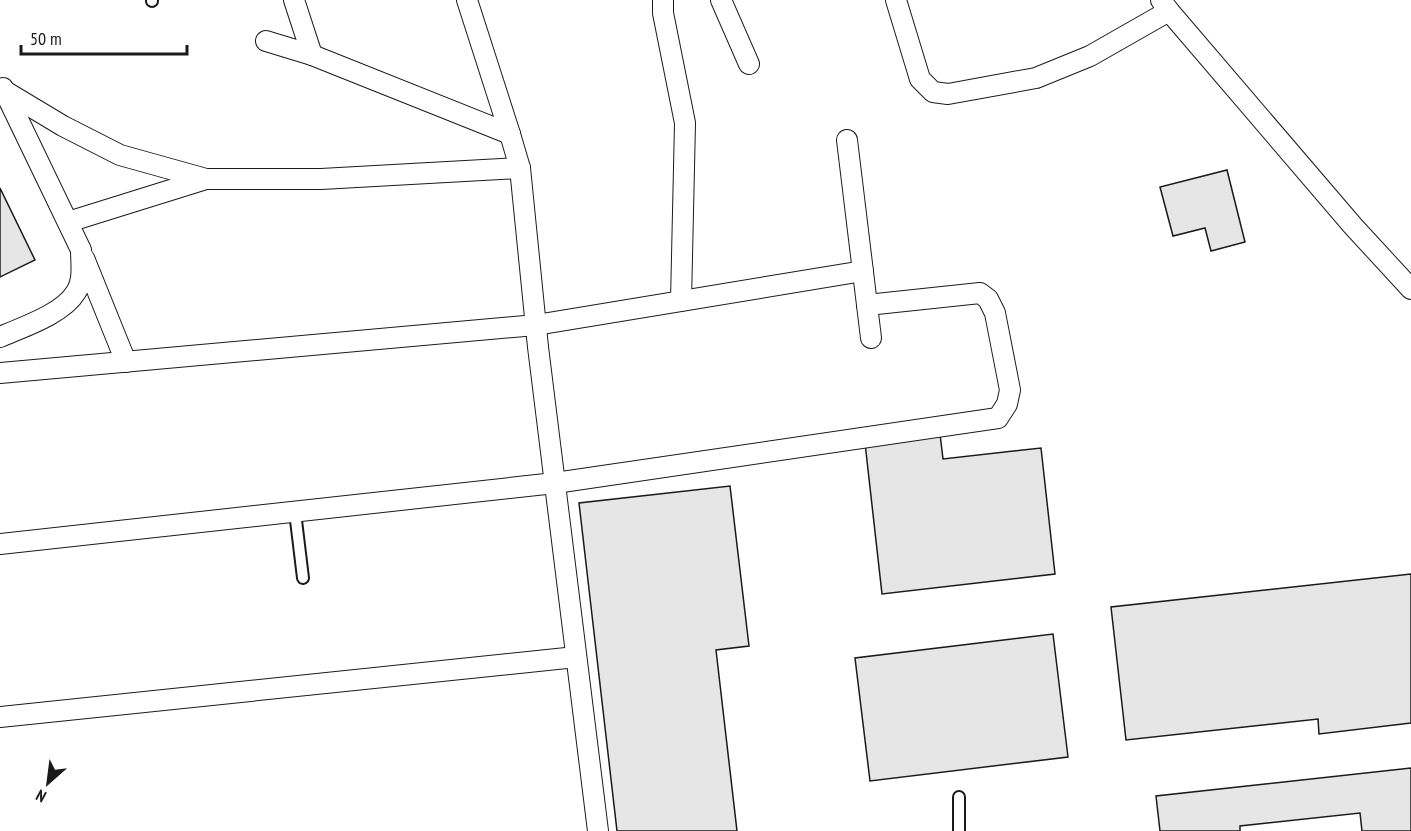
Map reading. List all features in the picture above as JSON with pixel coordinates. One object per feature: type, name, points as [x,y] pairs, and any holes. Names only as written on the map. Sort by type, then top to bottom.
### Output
[{"type":"street","points":[[294,0],[312,55]]},
{"type":"street","points":[[467,0],[520,168],[536,325],[597,831]]},
{"type":"street","points":[[663,0],[663,13],[686,123],[681,301]]},
{"type":"street","points":[[721,0],[749,64]]},
{"type":"street","points":[[896,0],[920,79],[933,92],[948,94],[1036,78],[1090,56],[1165,6],[1353,226],[1411,289]]},
{"type":"street","points":[[266,41],[312,55],[510,134]]},
{"type":"street","points":[[2,85],[63,126],[120,155],[206,179],[321,179],[520,168]]},
{"type":"street","points":[[2,85],[81,250],[126,362]]},
{"type":"street","points":[[847,140],[871,338]]},
{"type":"street","points":[[68,222],[206,179]]},
{"type":"street","points":[[0,337],[48,316],[64,305],[77,291],[82,272],[81,250]]},
{"type":"street","points":[[0,373],[536,325],[863,271]]},
{"type":"street","points":[[0,544],[555,483],[998,418],[1007,404],[1010,390],[995,313],[988,299],[980,293],[867,305]]},
{"type":"street","points":[[0,717],[576,657]]},
{"type":"lane","points":[[295,512],[303,578]]},
{"type":"lane","points":[[959,831],[960,797]]},
{"type":"building","points":[[1227,170],[1245,242],[1211,251],[1205,228],[1173,236],[1160,187]]},
{"type":"building","points":[[0,188],[35,260],[0,277]]},
{"type":"building","points":[[940,434],[943,459],[1041,448],[1055,574],[882,594],[865,443]]},
{"type":"building","points":[[730,486],[749,646],[716,650],[737,831],[617,831],[579,503]]},
{"type":"building","points":[[1411,574],[1411,723],[1319,734],[1318,719],[1126,740],[1111,607]]},
{"type":"building","points":[[1053,634],[1068,757],[870,781],[855,658]]},
{"type":"building","points":[[1411,768],[1411,831],[1362,831],[1360,813],[1240,826],[1240,831],[1160,831],[1156,796]]}]
